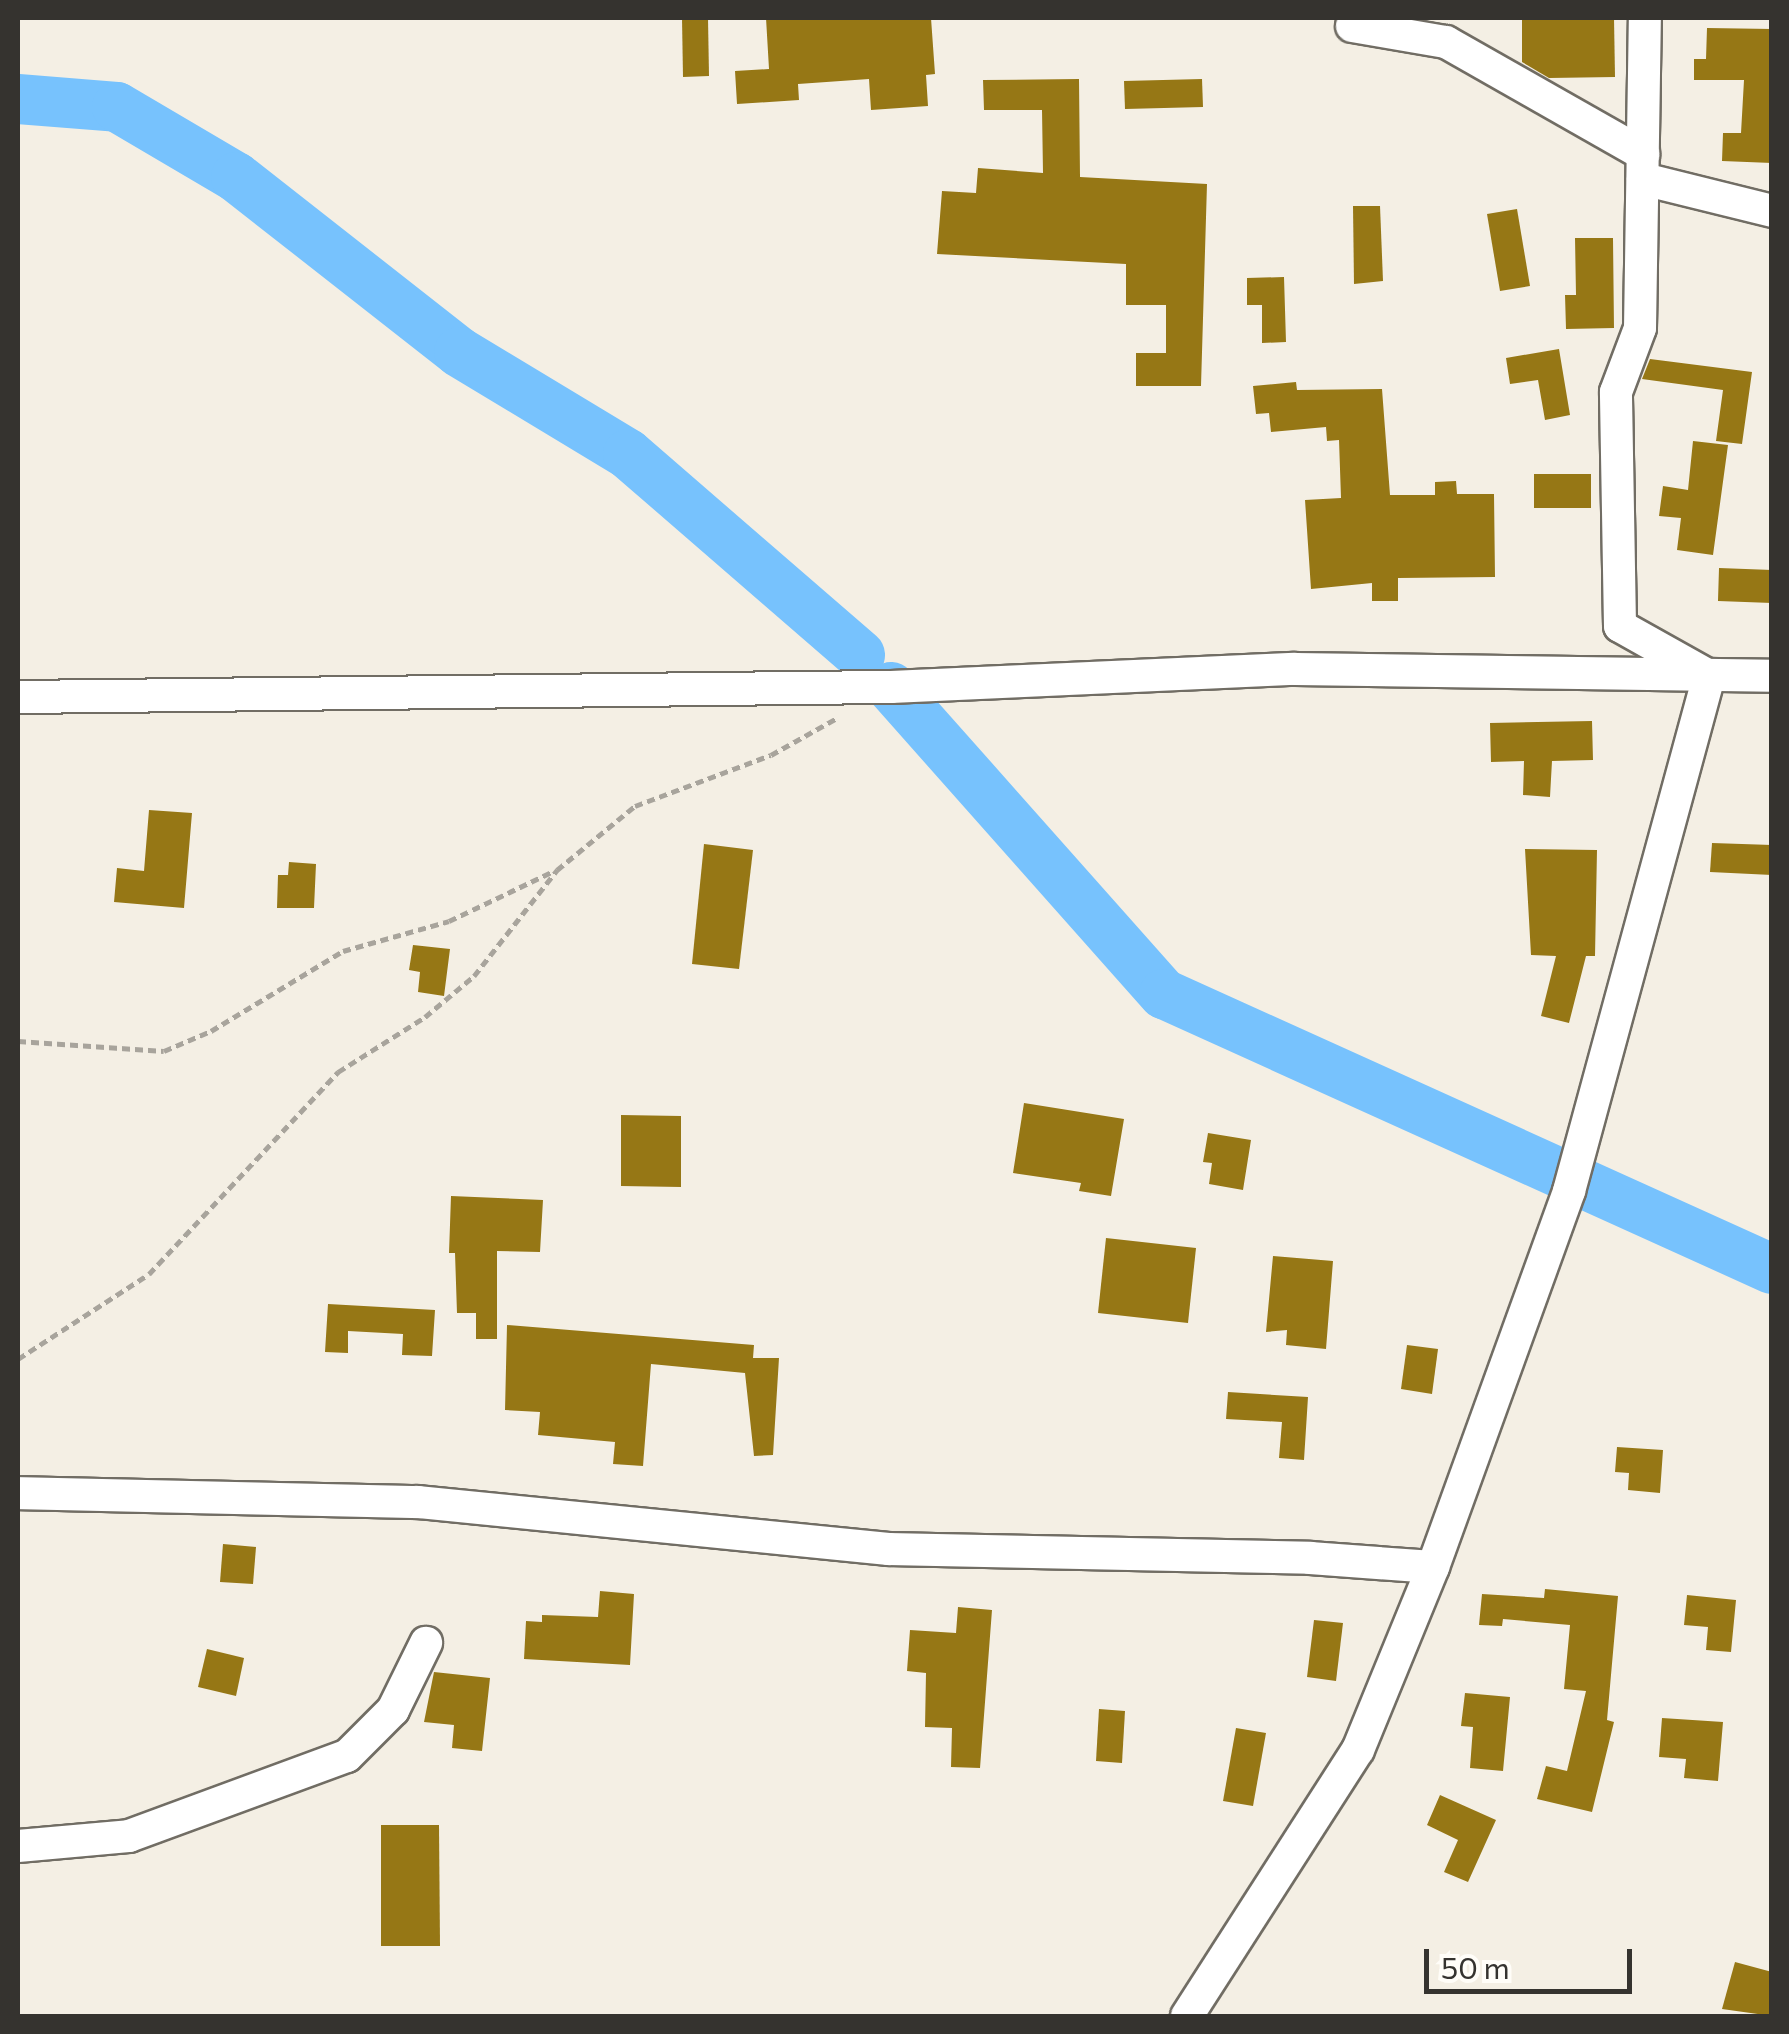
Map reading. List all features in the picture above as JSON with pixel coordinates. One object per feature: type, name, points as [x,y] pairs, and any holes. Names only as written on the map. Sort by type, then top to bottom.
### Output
[{"type":"street","points":[[1645,18],[1640,328],[1616,392],[1620,626],[1708,676]]},
{"type":"street","points":[[1352,26],[1446,42],[1643,166],[1772,212]]},
{"type":"street","points":[[18,696],[891,687],[1295,669],[1772,676]]},
{"type":"street","points":[[1187,2016],[1358,1750],[1433,1567],[1569,1191],[1708,676]]},
{"type":"street","points":[[18,1493],[418,1502],[888,1549],[1310,1558],[1433,1567]]},
{"type":"street","points":[[18,1846],[128,1836],[347,1756],[394,1710],[426,1643]]},
{"type":"path","points":[[18,1359],[149,1274],[338,1072],[425,1017],[474,976],[557,870],[635,806],[771,756],[841,716]]},
{"type":"path","points":[[18,1041],[164,1051],[212,1032],[344,951],[448,920],[557,870]]},
{"type":"building","points":[[682,18],[708,18],[709,76],[683,77]]},
{"type":"building","points":[[766,18],[931,18],[935,74],[926,75],[928,106],[871,110],[869,79],[798,84],[799,100],[737,104],[735,71],[769,69]]},
{"type":"building","points":[[1522,18],[1614,18],[1615,77],[1549,78],[1522,62]]},
{"type":"building","points":[[1707,28],[1772,29],[1772,163],[1722,161],[1723,133],[1741,133],[1744,80],[1694,80],[1694,59],[1706,59]]},
{"type":"building","points":[[1079,79],[1080,177],[1207,184],[1201,386],[1136,386],[1136,353],[1166,353],[1166,305],[1126,305],[1126,264],[937,254],[942,191],[976,193],[978,168],[1043,173],[1042,110],[984,110],[983,80]]},
{"type":"building","points":[[1202,79],[1203,107],[1125,109],[1124,81]]},
{"type":"building","points":[[1353,206],[1380,206],[1383,281],[1354,284]]},
{"type":"building","points":[[1517,209],[1530,286],[1500,291],[1487,214]]},
{"type":"building","points":[[1575,238],[1613,238],[1614,328],[1566,329],[1565,295],[1576,295]]},
{"type":"building","points":[[1284,277],[1286,342],[1262,343],[1262,305],[1247,305],[1247,278]]},
{"type":"building","points":[[1559,349],[1570,415],[1545,420],[1538,380],[1510,384],[1506,358]]},
{"type":"building","points":[[1650,359],[1752,372],[1742,444],[1716,441],[1723,390],[1642,379]]},
{"type":"building","points":[[1296,382],[1297,390],[1382,389],[1390,495],[1435,495],[1435,482],[1456,481],[1457,494],[1494,494],[1495,577],[1398,578],[1398,601],[1372,601],[1372,583],[1311,589],[1305,500],[1341,498],[1339,440],[1327,441],[1326,427],[1271,432],[1269,413],[1256,414],[1253,386]]},
{"type":"building","points":[[1693,441],[1728,445],[1713,555],[1677,550],[1681,518],[1659,516],[1663,486],[1688,490]]},
{"type":"building","points":[[1534,474],[1591,474],[1591,508],[1534,508]]},
{"type":"building","points":[[1719,568],[1772,570],[1772,603],[1718,601]]},
{"type":"building","points":[[1592,721],[1593,760],[1552,761],[1550,797],[1523,795],[1524,761],[1491,762],[1490,723]]},
{"type":"building","points":[[149,810],[192,813],[184,908],[114,902],[117,868],[144,871]]},
{"type":"building","points":[[1712,843],[1772,845],[1772,875],[1710,872]]},
{"type":"building","points":[[704,844],[753,850],[739,969],[692,964]]},
{"type":"building","points":[[1525,849],[1597,850],[1595,956],[1586,956],[1569,1023],[1541,1016],[1556,956],[1531,955]]},
{"type":"building","points":[[289,862],[316,864],[314,908],[277,908],[278,875],[288,875]]},
{"type":"building","points":[[413,945],[450,949],[444,996],[418,992],[420,972],[409,970]]},
{"type":"building","points":[[1024,1103],[1124,1119],[1111,1196],[1079,1191],[1081,1183],[1013,1173]]},
{"type":"building","points":[[621,1115],[681,1116],[681,1187],[621,1186]]},
{"type":"building","points":[[1208,1133],[1251,1140],[1243,1190],[1209,1184],[1212,1163],[1203,1162]]},
{"type":"building","points":[[451,1196],[543,1200],[540,1252],[497,1251],[497,1339],[476,1339],[476,1313],[457,1313],[455,1253],[449,1253]]},
{"type":"building","points":[[1106,1238],[1196,1248],[1188,1323],[1098,1313]]},
{"type":"building","points":[[1273,1256],[1333,1261],[1326,1349],[1286,1345],[1287,1330],[1266,1332]]},
{"type":"building","points":[[328,1304],[435,1310],[432,1356],[402,1355],[403,1334],[348,1331],[348,1353],[325,1352]]},
{"type":"building","points":[[507,1325],[754,1345],[753,1358],[779,1358],[773,1455],[754,1456],[745,1373],[651,1364],[643,1466],[613,1464],[615,1442],[538,1435],[540,1412],[505,1410]]},
{"type":"building","points":[[1407,1345],[1438,1349],[1432,1394],[1401,1389]]},
{"type":"building","points":[[1228,1392],[1308,1397],[1304,1460],[1279,1458],[1282,1422],[1226,1419]]},
{"type":"building","points":[[1617,1447],[1663,1450],[1660,1493],[1628,1490],[1629,1473],[1615,1472]]},
{"type":"building","points":[[223,1544],[256,1547],[253,1584],[220,1582]]},
{"type":"building","points":[[1545,1589],[1618,1596],[1607,1720],[1614,1722],[1592,1812],[1537,1799],[1546,1766],[1567,1771],[1586,1691],[1564,1689],[1570,1625],[1503,1619],[1502,1626],[1479,1625],[1482,1594],[1544,1598]]},
{"type":"building","points":[[600,1591],[634,1594],[630,1665],[524,1659],[526,1621],[542,1622],[542,1615],[598,1617]]},
{"type":"building","points":[[1687,1595],[1736,1600],[1731,1652],[1706,1650],[1708,1627],[1684,1625]]},
{"type":"building","points":[[958,1607],[992,1610],[980,1768],[951,1767],[952,1728],[925,1727],[926,1673],[907,1671],[910,1630],[956,1633]]},
{"type":"building","points":[[1314,1620],[1343,1623],[1336,1681],[1307,1677]]},
{"type":"building","points":[[207,1649],[244,1658],[236,1696],[198,1687]]},
{"type":"building","points":[[434,1672],[490,1678],[482,1751],[452,1748],[454,1725],[424,1722]]},
{"type":"building","points":[[1465,1693],[1510,1697],[1503,1771],[1470,1768],[1473,1727],[1461,1726]]},
{"type":"building","points":[[1099,1709],[1125,1711],[1122,1763],[1096,1761]]},
{"type":"building","points":[[1662,1718],[1723,1722],[1718,1781],[1684,1778],[1686,1759],[1659,1757]]},
{"type":"building","points":[[1236,1728],[1266,1733],[1253,1806],[1223,1801]]},
{"type":"building","points":[[1440,1795],[1496,1820],[1468,1882],[1444,1872],[1458,1840],[1427,1825]]},
{"type":"building","points":[[381,1825],[439,1825],[440,1946],[381,1946]]},
{"type":"building","points":[[1735,1962],[1772,1972],[1772,2016],[1722,2009]]},
{"type":"waterway","points":[[18,99],[117,107],[236,177],[459,352],[628,454],[860,655]]},
{"type":"waterway","points":[[891,687],[1164,994],[1772,1269]]}]
